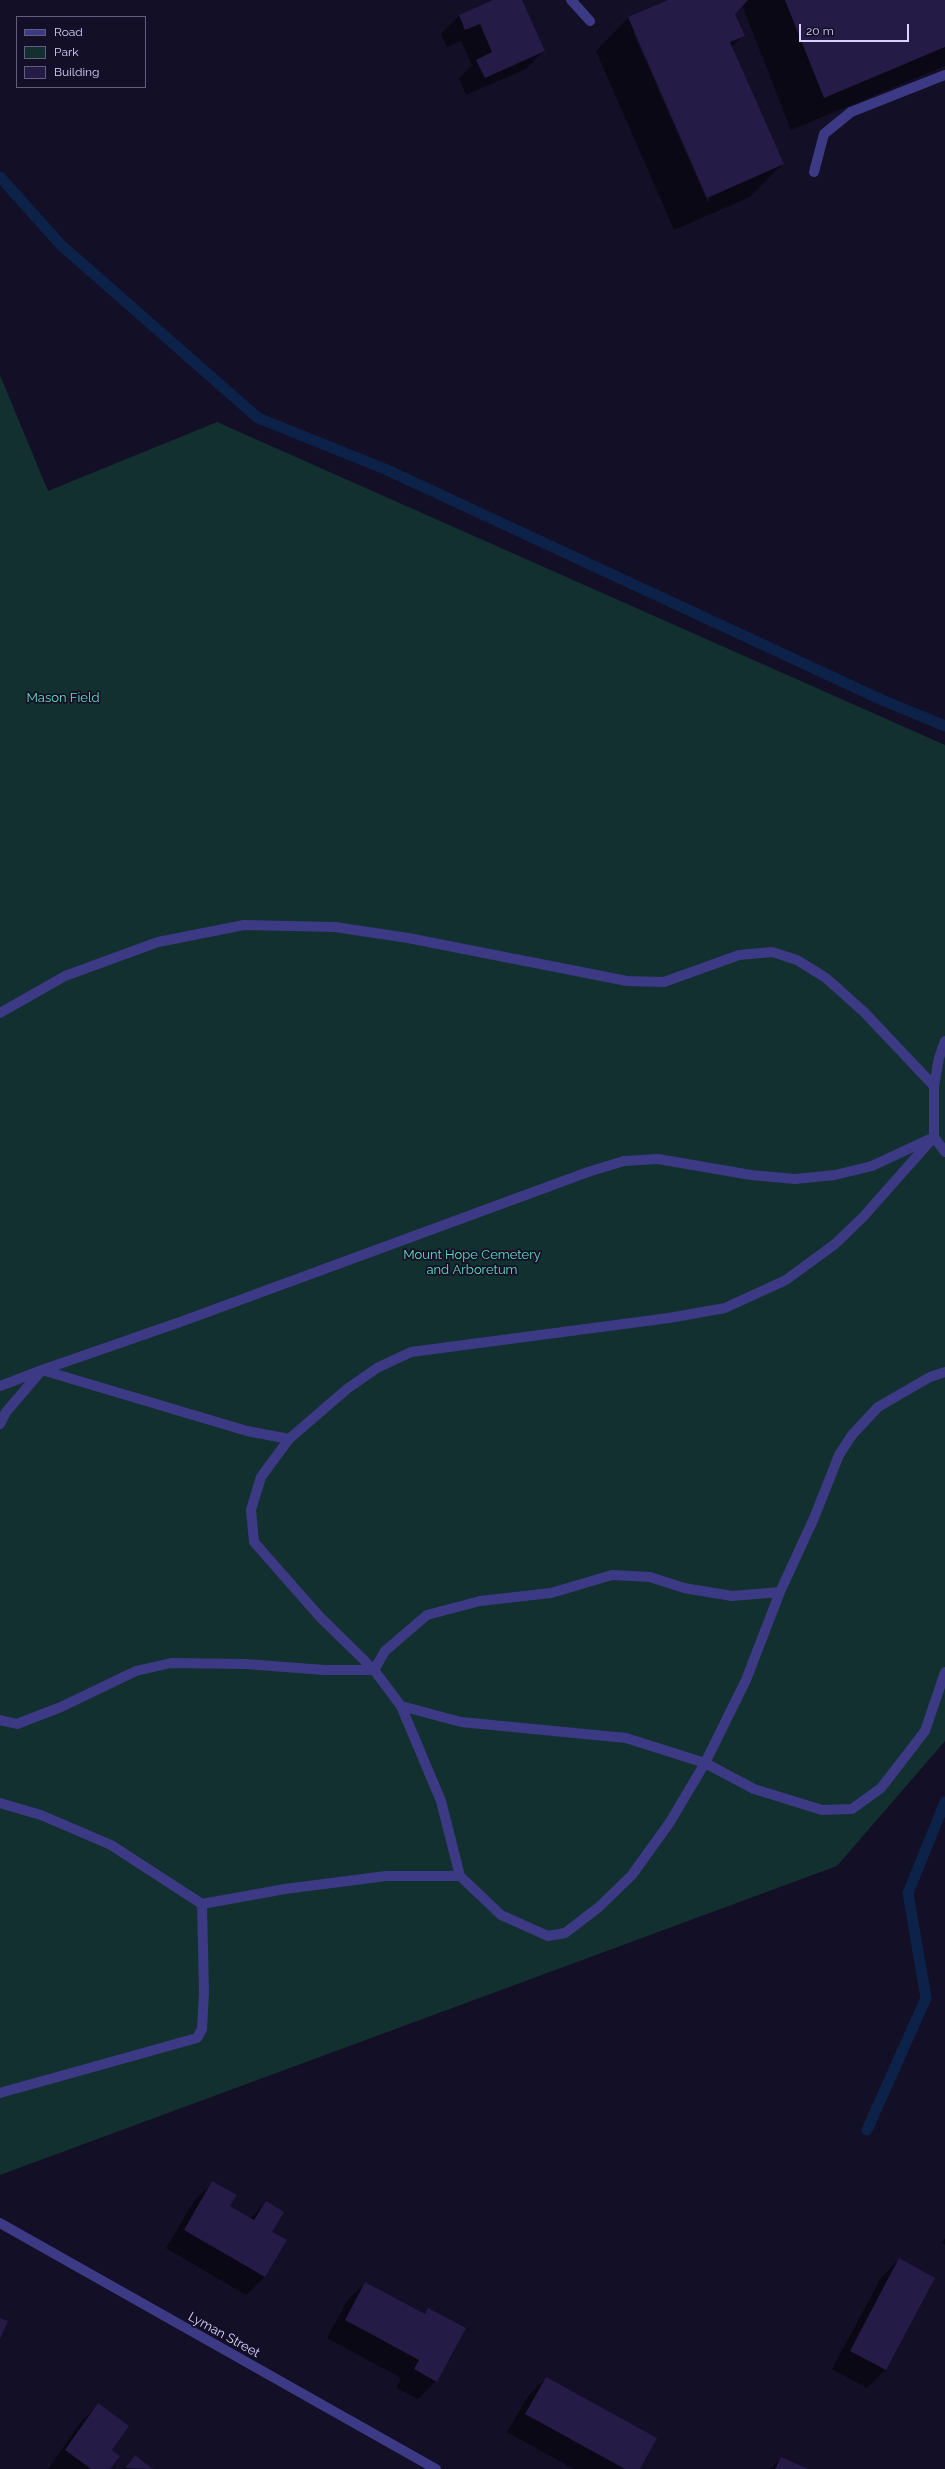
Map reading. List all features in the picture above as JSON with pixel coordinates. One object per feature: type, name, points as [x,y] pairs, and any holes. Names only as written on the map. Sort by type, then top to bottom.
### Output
[{"type":"street","points":[[571,0],[590,20]]},
{"type":"street","points":[[814,172],[824,134],[851,112],[945,75]]},
{"type":"street","points":[[0,1013],[65,976],[158,942],[244,925],[335,927],[416,939],[627,981],[664,982],[739,955],[772,952],[797,960],[826,978],[864,1012],[934,1086]]},
{"type":"street","points":[[945,1041],[939,1058],[934,1086],[934,1137],[945,1152]]},
{"type":"street","points":[[0,1386],[183,1321],[588,1172],[624,1161],[658,1159],[751,1175],[795,1179],[835,1175],[872,1166],[934,1137]]},
{"type":"street","points":[[934,1137],[846,1234],[786,1280],[725,1308],[669,1318],[411,1352],[377,1368],[347,1388],[289,1439],[261,1477],[251,1510],[254,1542],[320,1617],[374,1670],[401,1706],[441,1801],[460,1876],[501,1915],[548,1936],[565,1933],[599,1907],[632,1875],[670,1822],[705,1763],[746,1680],[780,1592],[814,1518],[839,1455],[852,1435],[878,1407],[930,1377],[945,1372]]},
{"type":"street","points":[[0,1424],[6,1412],[42,1370]]},
{"type":"street","points":[[42,1370],[186,1414],[247,1431],[289,1439]]},
{"type":"street","points":[[374,1670],[385,1651],[427,1615],[480,1602],[551,1593],[612,1575],[650,1577],[684,1588],[732,1596],[780,1592]]},
{"type":"street","points":[[0,1720],[17,1724],[136,1672],[171,1663],[246,1664],[324,1670],[374,1670]]},
{"type":"street","points":[[401,1706],[461,1722],[626,1738],[705,1763],[762,1792],[822,1810],[852,1809],[881,1788],[925,1731],[945,1672]]},
{"type":"street","points":[[0,1803],[41,1816],[111,1845],[202,1904],[285,1889],[386,1876],[460,1876]]},
{"type":"street","points":[[0,2093],[197,2038],[202,2029],[204,1992],[202,1904]]},
{"type":"street","name":"Lyman Street","points":[[0,2223],[436,2469]]},
{"type":"green space","name":"Mount Hope Cemetery and Arboretum","points":[[0,375],[48,491],[217,422],[945,745],[945,1741],[837,1866],[0,2175]]},
{"type":"building","points":[[493,0],[522,0],[545,51],[485,78],[476,60],[492,52],[480,24],[465,30],[459,15]]},
{"type":"building","points":[[668,0],[748,0],[735,14],[745,36],[730,42],[784,164],[707,198],[628,17]]},
{"type":"building","points":[[785,0],[945,0],[945,47],[824,98]]},
{"type":"building","points":[[212,2181],[237,2195],[230,2206],[254,2220],[266,2201],[284,2212],[272,2232],[287,2240],[265,2277],[184,2230]]},
{"type":"building","points":[[899,2258],[935,2278],[886,2370],[850,2351]]},
{"type":"building","points":[[365,2282],[425,2314],[428,2308],[466,2328],[437,2382],[414,2369],[419,2360],[345,2320]]},
{"type":"building","points":[[0,2318],[8,2321],[0,2339]]},
{"type":"building","points":[[546,2377],[657,2438],[640,2469],[625,2469],[525,2414]]},
{"type":"building","points":[[98,2403],[129,2426],[112,2450],[120,2456],[110,2469],[91,2469],[65,2450]]},
{"type":"building","points":[[135,2455],[153,2469],[125,2468]]},
{"type":"building","points":[[781,2457],[808,2469],[775,2469]]},
{"type":"waterway","points":[[0,177],[61,245],[258,418],[385,469],[882,700],[945,726]]},
{"type":"waterway","points":[[867,2130],[926,1998],[908,1893],[945,1802]]},
{"type":"park label","name":"Mason Field","points":[[63,698]]}]
